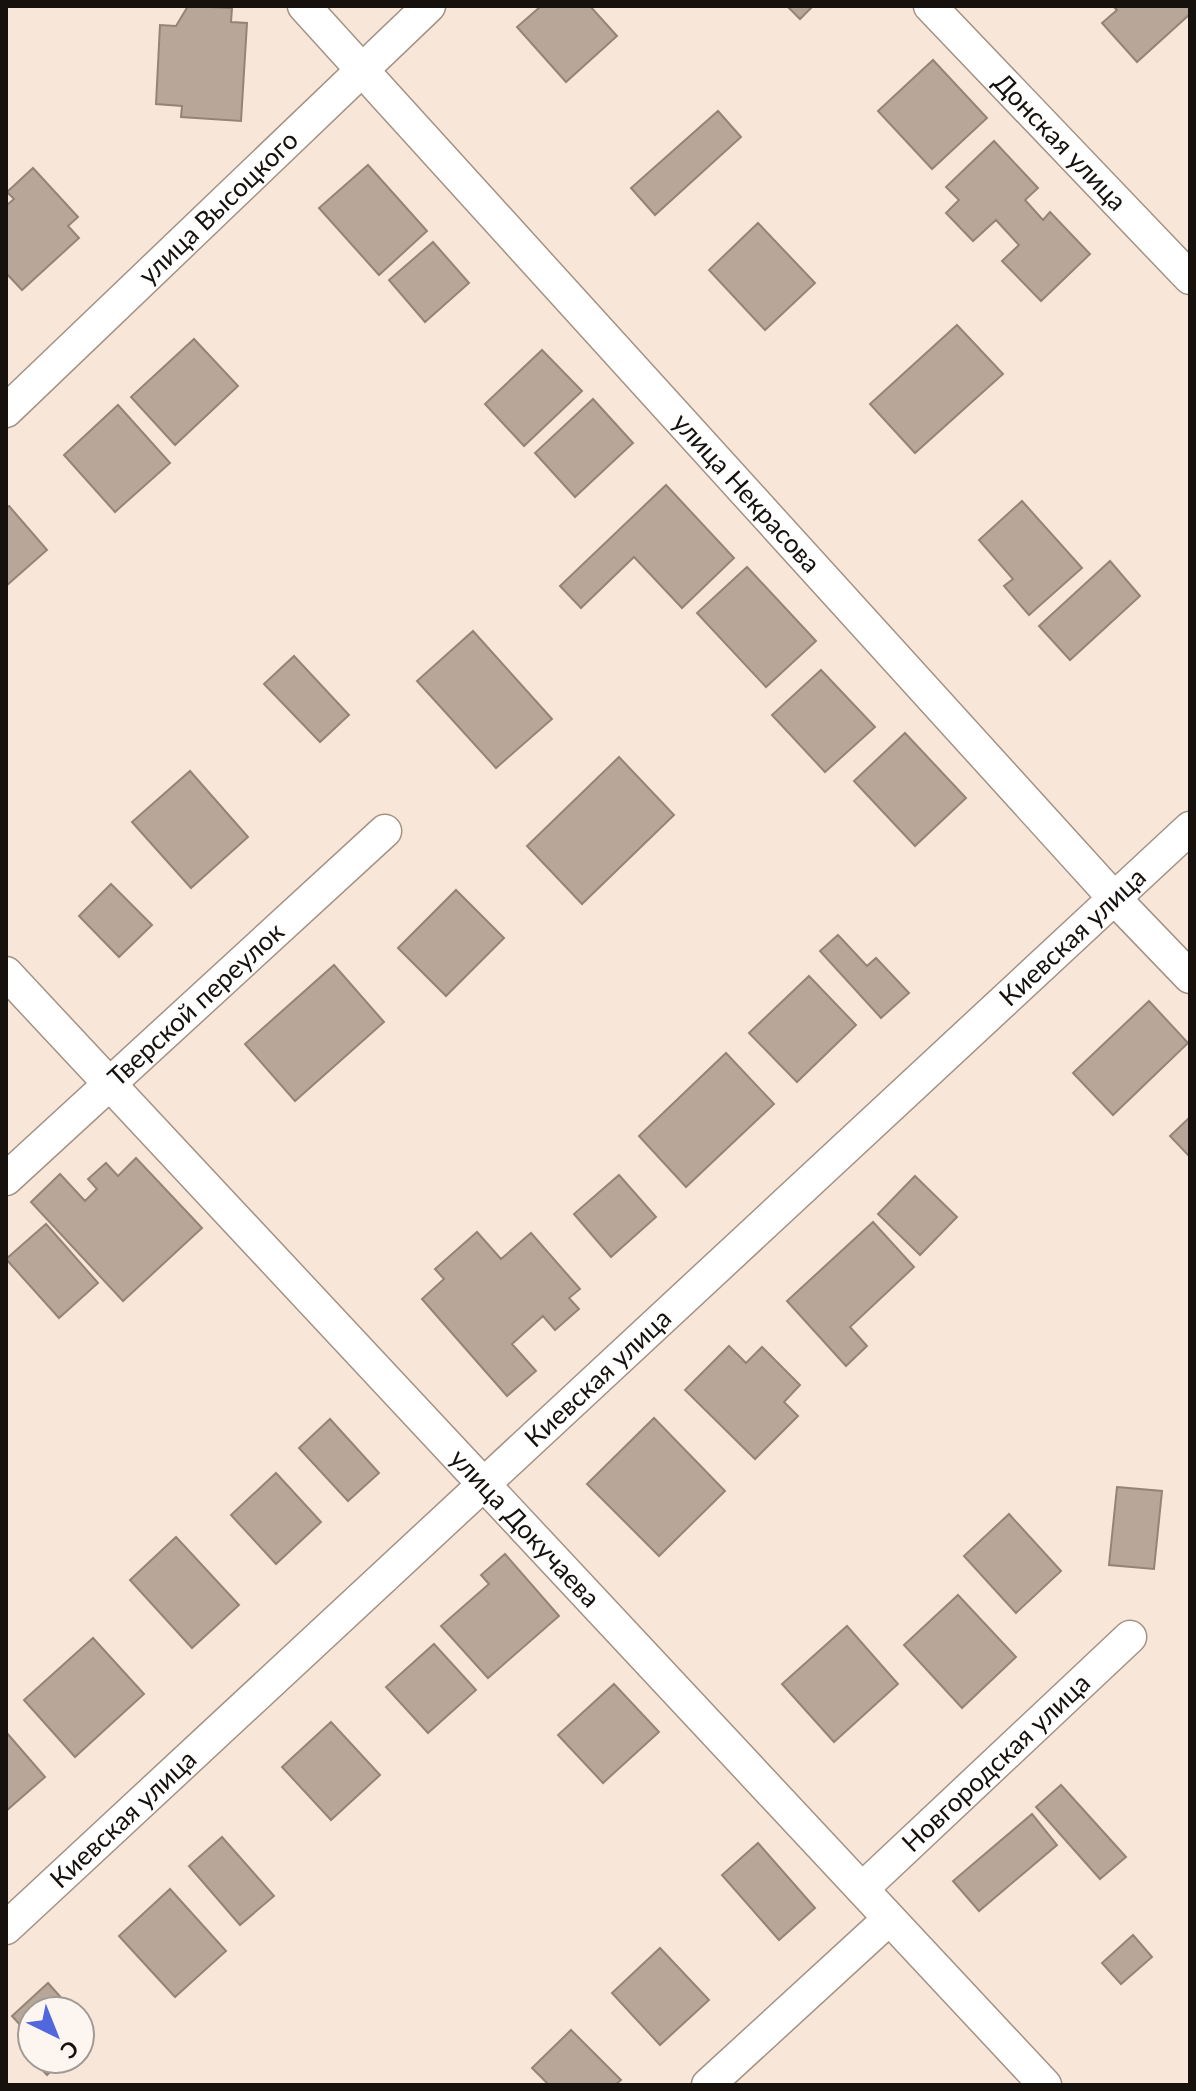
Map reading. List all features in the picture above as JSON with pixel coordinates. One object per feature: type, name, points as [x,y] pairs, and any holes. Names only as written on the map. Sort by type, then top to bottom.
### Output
[{"type":"street","name":"улица Некрасова","points":[[304,6],[1114,898],[1190,977]]},
{"type":"street","name":"улица Высоцкого","points":[[6,411],[429,6]]},
{"type":"street","name":"Донская улица","points":[[930,6],[1190,278]]},
{"type":"street","name":"Киевская улица","points":[[9,1918],[1190,828]]},
{"type":"street","name":"Тверской переулок","points":[[6,1179],[385,831]]},
{"type":"street","name":"улица Докучаева","points":[[6,973],[1045,2085]]},
{"type":"street","name":"Новгородская улица","points":[[862,1889],[1130,1637]]},
{"type":"street","points":[[708,2085],[889,1919]]},
{"type":"building","points":[[188,6],[232,8],[231,22],[247,23],[241,121],[181,117],[182,106],[156,104],[160,25],[176,26]]},
{"type":"building","points":[[541,6],[590,6],[617,36],[566,82],[517,27]]},
{"type":"building","points":[[787,6],[813,6],[800,19]]},
{"type":"building","points":[[1113,6],[1190,6],[1190,14],[1137,62],[1102,23],[1117,10]]},
{"type":"building","points":[[933,60],[987,118],[932,169],[878,111]]},
{"type":"building","points":[[718,111],[741,137],[655,215],[631,188]]},
{"type":"building","points":[[994,141],[1038,188],[1025,200],[1043,220],[1050,212],[1090,254],[1041,301],[1002,261],[1019,245],[996,220],[973,241],[946,213],[959,200],[946,187]]},
{"type":"building","points":[[368,165],[427,231],[379,275],[319,208]]},
{"type":"building","points":[[33,168],[78,217],[68,226],[79,238],[22,290],[6,273],[6,206],[14,199],[7,192]]},
{"type":"building","points":[[758,223],[815,283],[765,330],[709,270]]},
{"type":"building","points":[[433,242],[469,283],[425,322],[389,280]]},
{"type":"building","points":[[957,325],[1003,374],[915,453],[870,404]]},
{"type":"building","points":[[194,339],[238,386],[175,445],[131,397]]},
{"type":"building","points":[[542,350],[582,391],[524,446],[485,404]]},
{"type":"building","points":[[593,399],[633,443],[575,497],[535,453]]},
{"type":"building","points":[[118,405],[170,463],[115,512],[64,455]]},
{"type":"building","points":[[666,485],[734,558],[682,608],[634,557],[581,608],[560,586]]},
{"type":"building","points":[[1022,501],[1082,568],[1029,615],[1004,586],[1013,579],[979,540]]},
{"type":"building","points":[[9,506],[47,550],[6,586],[6,508]]},
{"type":"building","points":[[1110,561],[1140,596],[1070,660],[1039,626]]},
{"type":"building","points":[[747,567],[816,641],[766,687],[697,613]]},
{"type":"building","points":[[473,631],[552,719],[496,768],[417,681]]},
{"type":"building","points":[[294,656],[349,715],[320,742],[264,684]]},
{"type":"building","points":[[821,670],[875,727],[825,772],[772,715]]},
{"type":"building","points":[[905,733],[966,798],[915,846],[854,781]]},
{"type":"building","points":[[619,757],[674,815],[582,904],[527,846]]},
{"type":"building","points":[[190,771],[248,837],[191,888],[132,822]]},
{"type":"building","points":[[111,884],[152,925],[119,957],[79,916]]},
{"type":"building","points":[[456,890],[504,938],[446,996],[398,948]]},
{"type":"building","points":[[838,935],[867,966],[876,958],[909,993],[881,1018],[820,951]]},
{"type":"building","points":[[334,965],[384,1022],[295,1101],[245,1044]]},
{"type":"building","points":[[809,976],[856,1025],[797,1082],[749,1033]]},
{"type":"building","points":[[1149,1001],[1188,1043],[1113,1115],[1073,1073]]},
{"type":"building","points":[[726,1053],[774,1104],[686,1187],[639,1136]]},
{"type":"building","points":[[1190,1117],[1190,1157],[1170,1136]]},
{"type":"building","points":[[136,1158],[202,1228],[123,1301],[31,1202],[60,1174],[85,1201],[97,1189],[88,1179],[106,1163],[118,1176]]},
{"type":"building","points":[[619,1175],[656,1217],[611,1257],[574,1214]]},
{"type":"building","points":[[915,1176],[957,1217],[920,1255],[878,1214]]},
{"type":"building","points":[[873,1222],[914,1267],[850,1327],[867,1346],[846,1366],[787,1301]]},
{"type":"building","points":[[46,1224],[98,1283],[59,1318],[6,1259]]},
{"type":"building","points":[[477,1232],[501,1259],[531,1233],[580,1289],[569,1298],[579,1309],[555,1330],[543,1316],[512,1344],[536,1371],[507,1396],[422,1299],[444,1279],[435,1269]]},
{"type":"building","points":[[729,1346],[746,1363],[762,1347],[800,1385],[784,1402],[798,1416],[755,1459],[685,1390]]},
{"type":"building","points":[[654,1418],[725,1491],[659,1556],[587,1484]]},
{"type":"building","points":[[330,1419],[379,1473],[348,1501],[299,1448]]},
{"type":"building","points":[[276,1473],[321,1522],[276,1564],[231,1515]]},
{"type":"building","points":[[1117,1487],[1162,1491],[1154,1569],[1109,1565]]},
{"type":"building","points":[[1009,1514],[1061,1571],[1016,1613],[964,1556]]},
{"type":"building","points":[[176,1537],[239,1605],[192,1648],[130,1580]]},
{"type":"building","points":[[505,1554],[559,1616],[488,1678],[441,1626],[489,1584],[481,1575]]},
{"type":"building","points":[[958,1595],[1016,1657],[962,1708],[904,1645]]},
{"type":"building","points":[[847,1626],[898,1684],[834,1742],[782,1684]]},
{"type":"building","points":[[93,1638],[144,1694],[75,1757],[24,1700]]},
{"type":"building","points":[[434,1644],[476,1690],[428,1733],[386,1687]]},
{"type":"building","points":[[614,1684],[659,1732],[603,1783],[558,1735]]},
{"type":"building","points":[[331,1722],[380,1775],[331,1820],[282,1767]]},
{"type":"building","points":[[6,1732],[45,1777],[6,1811]]},
{"type":"building","points":[[1061,1785],[1126,1857],[1100,1879],[1036,1807]]},
{"type":"building","points":[[1032,1814],[1057,1845],[979,1911],[953,1881]]},
{"type":"building","points":[[222,1837],[274,1896],[240,1925],[189,1866]]},
{"type":"building","points":[[758,1843],[815,1908],[779,1940],[722,1875]]},
{"type":"building","points":[[170,1889],[226,1951],[175,1997],[119,1936]]},
{"type":"building","points":[[1133,1935],[1152,1957],[1121,1984],[1102,1963]]},
{"type":"building","points":[[660,1948],[709,2000],[660,2045],[612,1993]]},
{"type":"building","points":[[48,1983],[59,1995],[35,1995]]},
{"type":"building","points":[[571,2030],[621,2080],[615,2085],[549,2085],[532,2068]]}]
